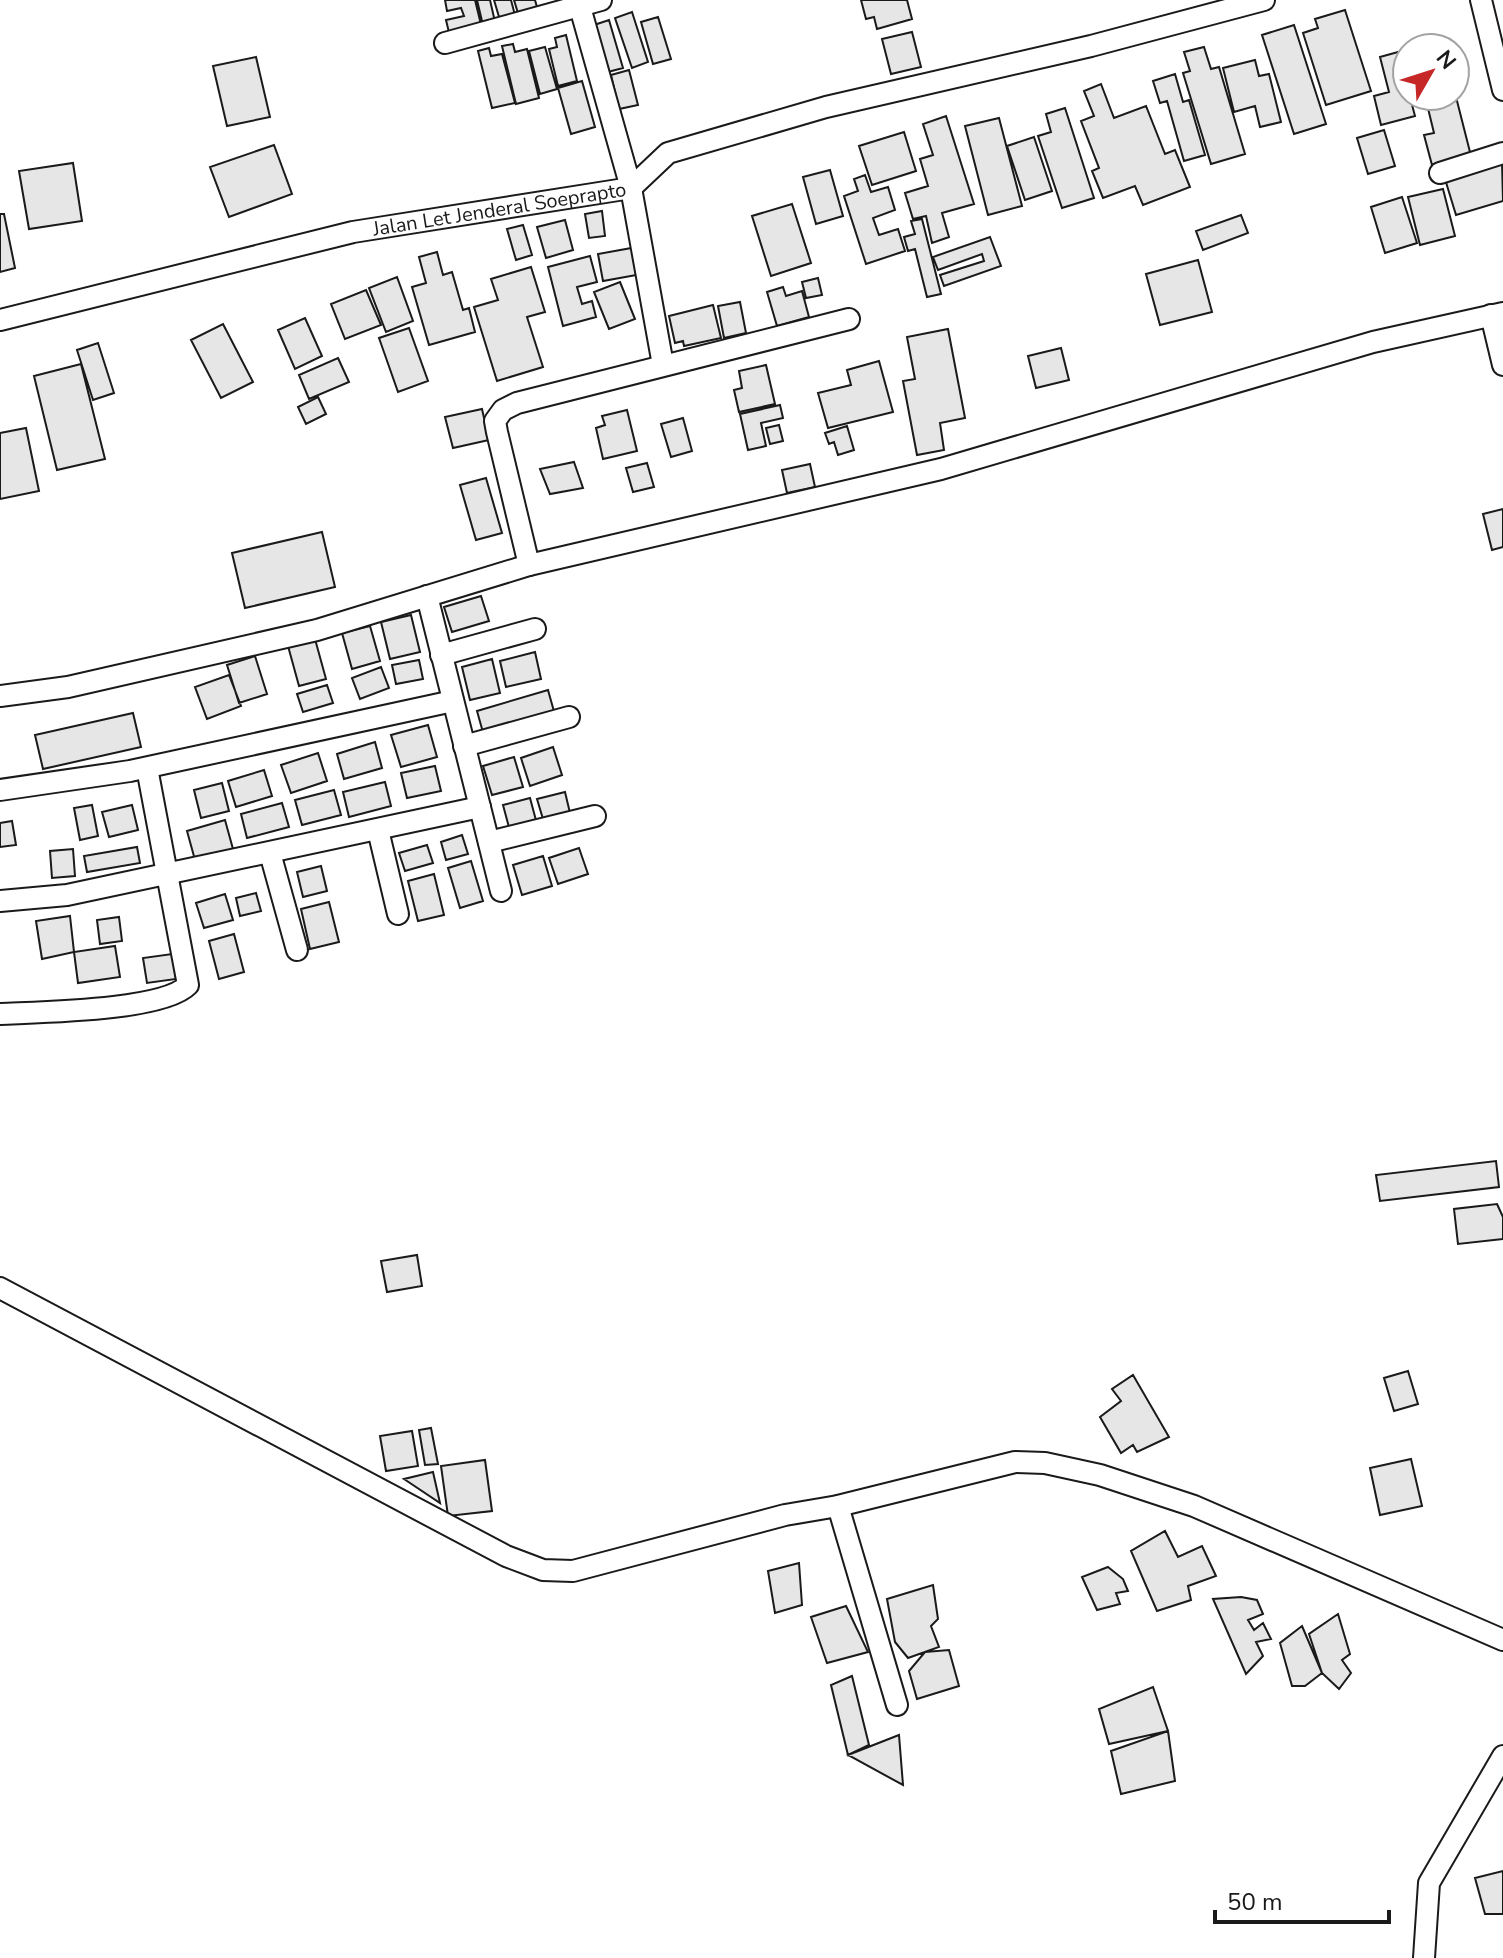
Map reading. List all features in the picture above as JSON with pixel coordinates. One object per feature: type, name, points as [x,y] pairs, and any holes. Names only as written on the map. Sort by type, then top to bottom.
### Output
[{"type":"street","points":[[445,43],[579,3],[601,0]]},
{"type":"street","name":"Jalan Let Jenderal Soeprapto","points":[[0,320],[353,232],[631,188],[668,153],[826,107],[1091,46],[1264,0]]},
{"type":"street","points":[[1481,0],[1503,90]]},
{"type":"street","points":[[579,3],[631,188],[663,365]]},
{"type":"street","points":[[1440,173],[1503,153]]},
{"type":"street","points":[[0,696],[68,687],[317,630],[529,565],[941,469],[1373,342],[1497,314],[1503,365]]},
{"type":"street","points":[[529,565],[497,432],[498,415],[517,403],[849,319]]},
{"type":"street","points":[[427,596],[501,891]]},
{"type":"street","points":[[441,655],[535,629]]},
{"type":"street","points":[[0,790],[147,768],[453,701]]},
{"type":"street","points":[[464,746],[569,717]]},
{"type":"street","points":[[0,1014],[87,1010],[172,996],[182,991],[189,980],[147,768]]},
{"type":"street","points":[[0,901],[67,895],[480,807]]},
{"type":"street","points":[[489,842],[595,816]]},
{"type":"street","points":[[378,830],[398,914]]},
{"type":"street","points":[[270,853],[297,950]]},
{"type":"street","points":[[0,1288],[506,1556],[543,1570],[573,1571],[743,1525],[838,1506],[1015,1462],[1045,1463],[1100,1475],[1194,1506],[1503,1640]]},
{"type":"street","points":[[838,1506],[897,1705]]},
{"type":"street","points":[[1424,1958],[1429,1883],[1503,1756]]},
{"type":"building","points":[[445,0],[475,0],[484,37],[452,45],[446,20],[464,16],[461,8],[447,11]]},
{"type":"building","points":[[477,0],[490,0],[498,35],[486,38]]},
{"type":"building","points":[[494,0],[511,0],[517,23],[502,27]]},
{"type":"building","points":[[514,0],[535,0],[540,18],[521,23]]},
{"type":"building","points":[[861,0],[907,0],[912,19],[877,29],[874,17],[866,19]]},
{"type":"building","points":[[1345,10],[1371,91],[1326,105],[1303,33],[1318,28],[1315,19]]},
{"type":"building","points":[[632,12],[648,62],[632,68],[615,18]]},
{"type":"building","points":[[658,17],[671,59],[653,64],[641,22]]},
{"type":"building","points":[[609,20],[623,68],[604,73],[591,26]]},
{"type":"building","points":[[1294,25],[1326,124],[1294,134],[1262,35]]},
{"type":"building","points":[[912,32],[921,67],[891,74],[882,39]]},
{"type":"building","points":[[566,35],[577,81],[558,86],[549,49],[557,47],[555,38]]},
{"type":"building","points":[[513,44],[515,52],[527,49],[539,98],[516,104],[502,46]]},
{"type":"building","points":[[545,47],[557,89],[540,94],[529,51]]},
{"type":"building","points":[[1204,47],[1211,69],[1219,67],[1245,154],[1211,164],[1183,73],[1190,71],[1184,52]]},
{"type":"building","points":[[489,48],[491,56],[502,54],[515,103],[492,108],[478,51]]},
{"type":"building","points":[[1391,54],[1391,112],[1414,112],[1415,116],[1381,125],[1374,96],[1389,92],[1380,57]]},
{"type":"building","points":[[256,57],[270,117],[227,126],[213,66]]},
{"type":"building","points":[[1255,60],[1259,76],[1269,74],[1281,122],[1260,127],[1255,106],[1234,112],[1223,68]]},
{"type":"building","points":[[629,70],[638,105],[619,109],[611,75]]},
{"type":"building","points":[[1175,74],[1183,102],[1189,100],[1205,155],[1184,161],[1167,101],[1160,103],[1153,81]]},
{"type":"building","points":[[582,81],[595,127],[571,134],[558,88]]},
{"type":"building","points":[[1101,84],[1114,118],[1146,106],[1165,154],[1175,150],[1190,187],[1143,205],[1135,186],[1103,198],[1092,171],[1099,168],[1081,121],[1094,116],[1084,91]]},
{"type":"building","points":[[1065,108],[1094,198],[1062,208],[1038,136],[1051,132],[1046,114]]},
{"type":"building","points":[[1429,112],[1460,112],[1471,156],[1432,165],[1424,135],[1434,133]]},
{"type":"building","points":[[946,116],[974,204],[942,213],[949,237],[932,243],[926,216],[913,219],[905,193],[928,186],[920,159],[933,155],[923,124]]},
{"type":"building","points":[[999,118],[1022,206],[988,215],[965,126]]},
{"type":"building","points":[[1384,130],[1395,166],[1368,174],[1357,138]]},
{"type":"building","points":[[904,132],[916,171],[872,185],[859,146]]},
{"type":"building","points":[[1034,137],[1052,191],[1025,200],[1007,146]]},
{"type":"building","points":[[274,145],[292,194],[229,217],[210,167]]},
{"type":"building","points":[[1502,162],[1503,201],[1456,215],[1445,179]]},
{"type":"building","points":[[73,163],[82,221],[29,229],[19,171]]},
{"type":"building","points":[[830,170],[843,216],[816,224],[803,177]]},
{"type":"building","points":[[865,175],[871,192],[888,187],[895,210],[873,218],[879,235],[898,229],[905,251],[866,264],[844,196],[858,191],[854,179]]},
{"type":"building","points":[[1443,189],[1455,236],[1420,245],[1408,197]]},
{"type":"building","points":[[1402,197],[1417,243],[1385,253],[1371,207]]},
{"type":"building","points":[[792,204],[811,263],[771,276],[752,216]]},
{"type":"building","points":[[602,211],[605,236],[589,238],[585,214]]},
{"type":"building","points":[[0,214],[4,214],[15,268],[0,272]]},
{"type":"building","points":[[1241,215],[1248,233],[1203,250],[1196,231]]},
{"type":"building","points":[[922,219],[941,294],[927,297],[915,249],[908,251],[904,237],[915,234],[911,221]]},
{"type":"building","points":[[565,220],[573,250],[546,258],[537,227]]},
{"type":"building","points":[[523,225],[532,255],[516,260],[507,229]]},
{"type":"building","points":[[990,237],[1001,266],[944,286],[940,275],[984,261],[982,254],[938,270],[933,257]]},
{"type":"building","points":[[637,247],[642,274],[603,281],[598,254]]},
{"type":"building","points":[[437,252],[443,275],[452,272],[463,310],[469,308],[475,332],[429,345],[412,287],[426,283],[419,257]]},
{"type":"building","points":[[590,256],[597,282],[577,287],[582,304],[592,301],[596,317],[563,326],[548,267]]},
{"type":"building","points":[[1198,260],[1212,312],[1160,325],[1146,274]]},
{"type":"building","points":[[531,267],[545,312],[527,317],[543,367],[497,381],[474,307],[498,300],[491,279]]},
{"type":"building","points":[[397,277],[413,321],[386,332],[369,288]]},
{"type":"building","points":[[818,278],[822,295],[806,298],[802,282]]},
{"type":"building","points":[[620,282],[635,319],[609,329],[594,292]]},
{"type":"building","points":[[783,287],[786,296],[802,291],[809,317],[777,326],[767,292]]},
{"type":"building","points":[[366,290],[381,325],[345,339],[331,304]]},
{"type":"building","points":[[740,302],[746,333],[724,338],[718,306]]},
{"type":"building","points":[[713,305],[721,338],[684,346],[683,341],[675,343],[669,316]]},
{"type":"building","points":[[305,318],[322,356],[295,369],[278,330]]},
{"type":"building","points":[[223,324],[253,382],[221,398],[191,340]]},
{"type":"building","points":[[409,328],[428,381],[398,392],[379,338]]},
{"type":"building","points":[[948,329],[965,418],[940,423],[944,450],[917,455],[903,381],[915,379],[907,337]]},
{"type":"building","points":[[98,343],[114,393],[93,400],[77,350]]},
{"type":"building","points":[[1061,348],[1069,380],[1036,388],[1028,356]]},
{"type":"building","points":[[338,358],[349,382],[309,399],[299,375]]},
{"type":"building","points":[[879,361],[893,412],[828,428],[818,393],[851,385],[847,370]]},
{"type":"building","points":[[81,364],[105,459],[57,470],[34,376]]},
{"type":"building","points":[[766,365],[775,404],[739,412],[734,390],[742,388],[739,371]]},
{"type":"building","points":[[318,397],[326,414],[306,424],[298,407]]},
{"type":"building","points":[[780,405],[783,418],[761,423],[766,446],[748,450],[740,414]]},
{"type":"building","points":[[482,409],[489,440],[453,448],[445,417]]},
{"type":"building","points":[[627,410],[637,451],[603,459],[596,428],[605,425],[602,416]]},
{"type":"building","points":[[683,418],[692,451],[671,457],[661,424]]},
{"type":"building","points":[[779,425],[783,441],[770,444],[766,428]]},
{"type":"building","points":[[847,426],[854,450],[838,455],[834,442],[829,444],[825,433]]},
{"type":"building","points":[[26,428],[39,491],[0,499],[0,433]]},
{"type":"building","points":[[574,462],[583,488],[550,494],[540,469]]},
{"type":"building","points":[[647,463],[654,487],[633,492],[626,468]]},
{"type":"building","points":[[810,464],[815,487],[787,493],[782,470]]},
{"type":"building","points":[[486,478],[502,533],[476,540],[460,485]]},
{"type":"building","points":[[1503,509],[1503,547],[1492,550],[1483,514]]},
{"type":"building","points":[[322,532],[335,587],[245,608],[232,553]]},
{"type":"building","points":[[481,596],[489,621],[452,632],[444,607]]},
{"type":"building","points":[[411,615],[420,652],[390,659],[381,622]]},
{"type":"building","points":[[370,626],[380,661],[352,669],[342,633]]},
{"type":"building","points":[[315,639],[326,679],[299,686],[288,646]]},
{"type":"building","points":[[535,652],[541,679],[506,687],[500,661]]},
{"type":"building","points":[[255,656],[267,694],[239,703],[227,665]]},
{"type":"building","points":[[492,659],[500,693],[470,700],[462,667]]},
{"type":"building","points":[[419,660],[423,679],[396,684],[392,665]]},
{"type":"building","points":[[381,667],[389,688],[360,699],[352,678]]},
{"type":"building","points":[[229,675],[241,706],[207,719],[195,687]]},
{"type":"building","points":[[327,685],[333,703],[303,712],[297,694]]},
{"type":"building","points":[[548,690],[555,715],[484,736],[477,711]]},
{"type":"building","points":[[133,713],[141,747],[43,769],[35,735]]},
{"type":"building","points":[[428,725],[437,757],[401,767],[391,735]]},
{"type":"building","points":[[375,742],[382,768],[344,779],[337,754]]},
{"type":"building","points":[[553,747],[562,775],[530,786],[521,758]]},
{"type":"building","points":[[318,753],[327,781],[291,793],[281,765]]},
{"type":"building","points":[[514,757],[523,787],[492,795],[483,766]]},
{"type":"building","points":[[435,766],[441,791],[407,798],[401,773]]},
{"type":"building","points":[[264,770],[272,796],[236,807],[228,781]]},
{"type":"building","points":[[385,782],[391,806],[349,817],[343,792]]},
{"type":"building","points":[[222,783],[229,811],[201,818],[194,790]]},
{"type":"building","points":[[334,790],[341,815],[302,825],[295,800]]},
{"type":"building","points":[[565,792],[570,813],[543,819],[537,799]]},
{"type":"building","points":[[530,798],[537,824],[510,831],[503,805]]},
{"type":"building","points":[[282,803],[289,827],[247,838],[241,814]]},
{"type":"building","points":[[92,805],[98,836],[80,840],[74,808]]},
{"type":"building","points":[[132,805],[138,830],[109,837],[102,812]]},
{"type":"building","points":[[225,820],[233,849],[195,860],[187,831]]},
{"type":"building","points":[[12,821],[16,845],[0,847],[0,823]]},
{"type":"building","points":[[462,835],[468,854],[446,860],[441,842]]},
{"type":"building","points":[[427,845],[433,863],[405,871],[399,853]]},
{"type":"building","points":[[137,847],[140,863],[87,872],[84,856]]},
{"type":"building","points":[[579,848],[588,874],[558,884],[549,858]]},
{"type":"building","points":[[73,849],[75,876],[52,878],[50,851]]},
{"type":"building","points":[[543,856],[552,886],[522,895],[513,865]]},
{"type":"building","points":[[471,861],[483,901],[460,908],[448,868]]},
{"type":"building","points":[[321,866],[327,891],[303,897],[297,872]]},
{"type":"building","points":[[434,874],[444,915],[418,921],[408,881]]},
{"type":"building","points":[[256,893],[261,911],[240,916],[236,898]]},
{"type":"building","points":[[225,894],[233,920],[204,928],[196,903]]},
{"type":"building","points":[[329,902],[339,942],[310,949],[301,909]]},
{"type":"building","points":[[70,916],[74,952],[42,959],[36,921]]},
{"type":"building","points":[[119,917],[122,941],[100,944],[97,920]]},
{"type":"building","points":[[234,934],[244,972],[219,979],[209,941]]},
{"type":"building","points":[[115,946],[120,977],[78,983],[74,952]]},
{"type":"building","points":[[172,954],[176,979],[147,983],[143,958]]},
{"type":"building","points":[[1496,1161],[1499,1187],[1380,1201],[1376,1175]]},
{"type":"building","points":[[1497,1204],[1503,1217],[1503,1239],[1458,1244],[1454,1209]]},
{"type":"building","points":[[417,1255],[422,1286],[387,1292],[381,1261]]},
{"type":"building","points":[[1408,1371],[1418,1404],[1394,1411],[1384,1378]]},
{"type":"building","points":[[1133,1375],[1169,1437],[1137,1452],[1133,1445],[1121,1453],[1100,1417],[1121,1401],[1112,1389]]},
{"type":"building","points":[[431,1428],[438,1464],[425,1465],[419,1430]]},
{"type":"building","points":[[412,1431],[418,1466],[386,1471],[380,1436]]},
{"type":"building","points":[[1411,1459],[1422,1506],[1380,1515],[1370,1468]]},
{"type":"building","points":[[485,1460],[492,1511],[448,1516],[441,1466]]},
{"type":"building","points":[[433,1472],[440,1503],[404,1479]]},
{"type":"building","points":[[1165,1531],[1178,1557],[1202,1546],[1216,1576],[1188,1586],[1191,1600],[1157,1611],[1131,1551]]},
{"type":"building","points":[[799,1563],[802,1605],[775,1613],[768,1571]]},
{"type":"building","points":[[1108,1567],[1123,1579],[1128,1591],[1116,1593],[1120,1604],[1097,1610],[1082,1577]]},
{"type":"building","points":[[933,1585],[938,1619],[931,1626],[939,1647],[908,1658],[895,1642],[887,1599]]},
{"type":"building","points":[[1241,1597],[1257,1600],[1263,1614],[1248,1620],[1254,1630],[1263,1623],[1271,1639],[1256,1642],[1263,1656],[1246,1674],[1213,1599]]},
{"type":"building","points":[[846,1606],[868,1652],[827,1663],[811,1617]]},
{"type":"building","points":[[1338,1614],[1350,1654],[1342,1660],[1351,1673],[1339,1689],[1322,1673],[1309,1634]]},
{"type":"building","points":[[1302,1626],[1322,1673],[1305,1686],[1292,1686],[1280,1643]]},
{"type":"building","points":[[949,1650],[959,1686],[917,1699],[909,1671],[925,1652]]},
{"type":"building","points":[[852,1676],[869,1745],[848,1755],[831,1685]]},
{"type":"building","points":[[1153,1687],[1168,1731],[1109,1744],[1099,1709]]},
{"type":"building","points":[[1168,1731],[1175,1781],[1121,1794],[1111,1751]]},
{"type":"building","points":[[899,1735],[903,1785],[848,1755]]},
{"type":"building","points":[[1503,1871],[1503,1914],[1485,1914],[1475,1878]]}]
